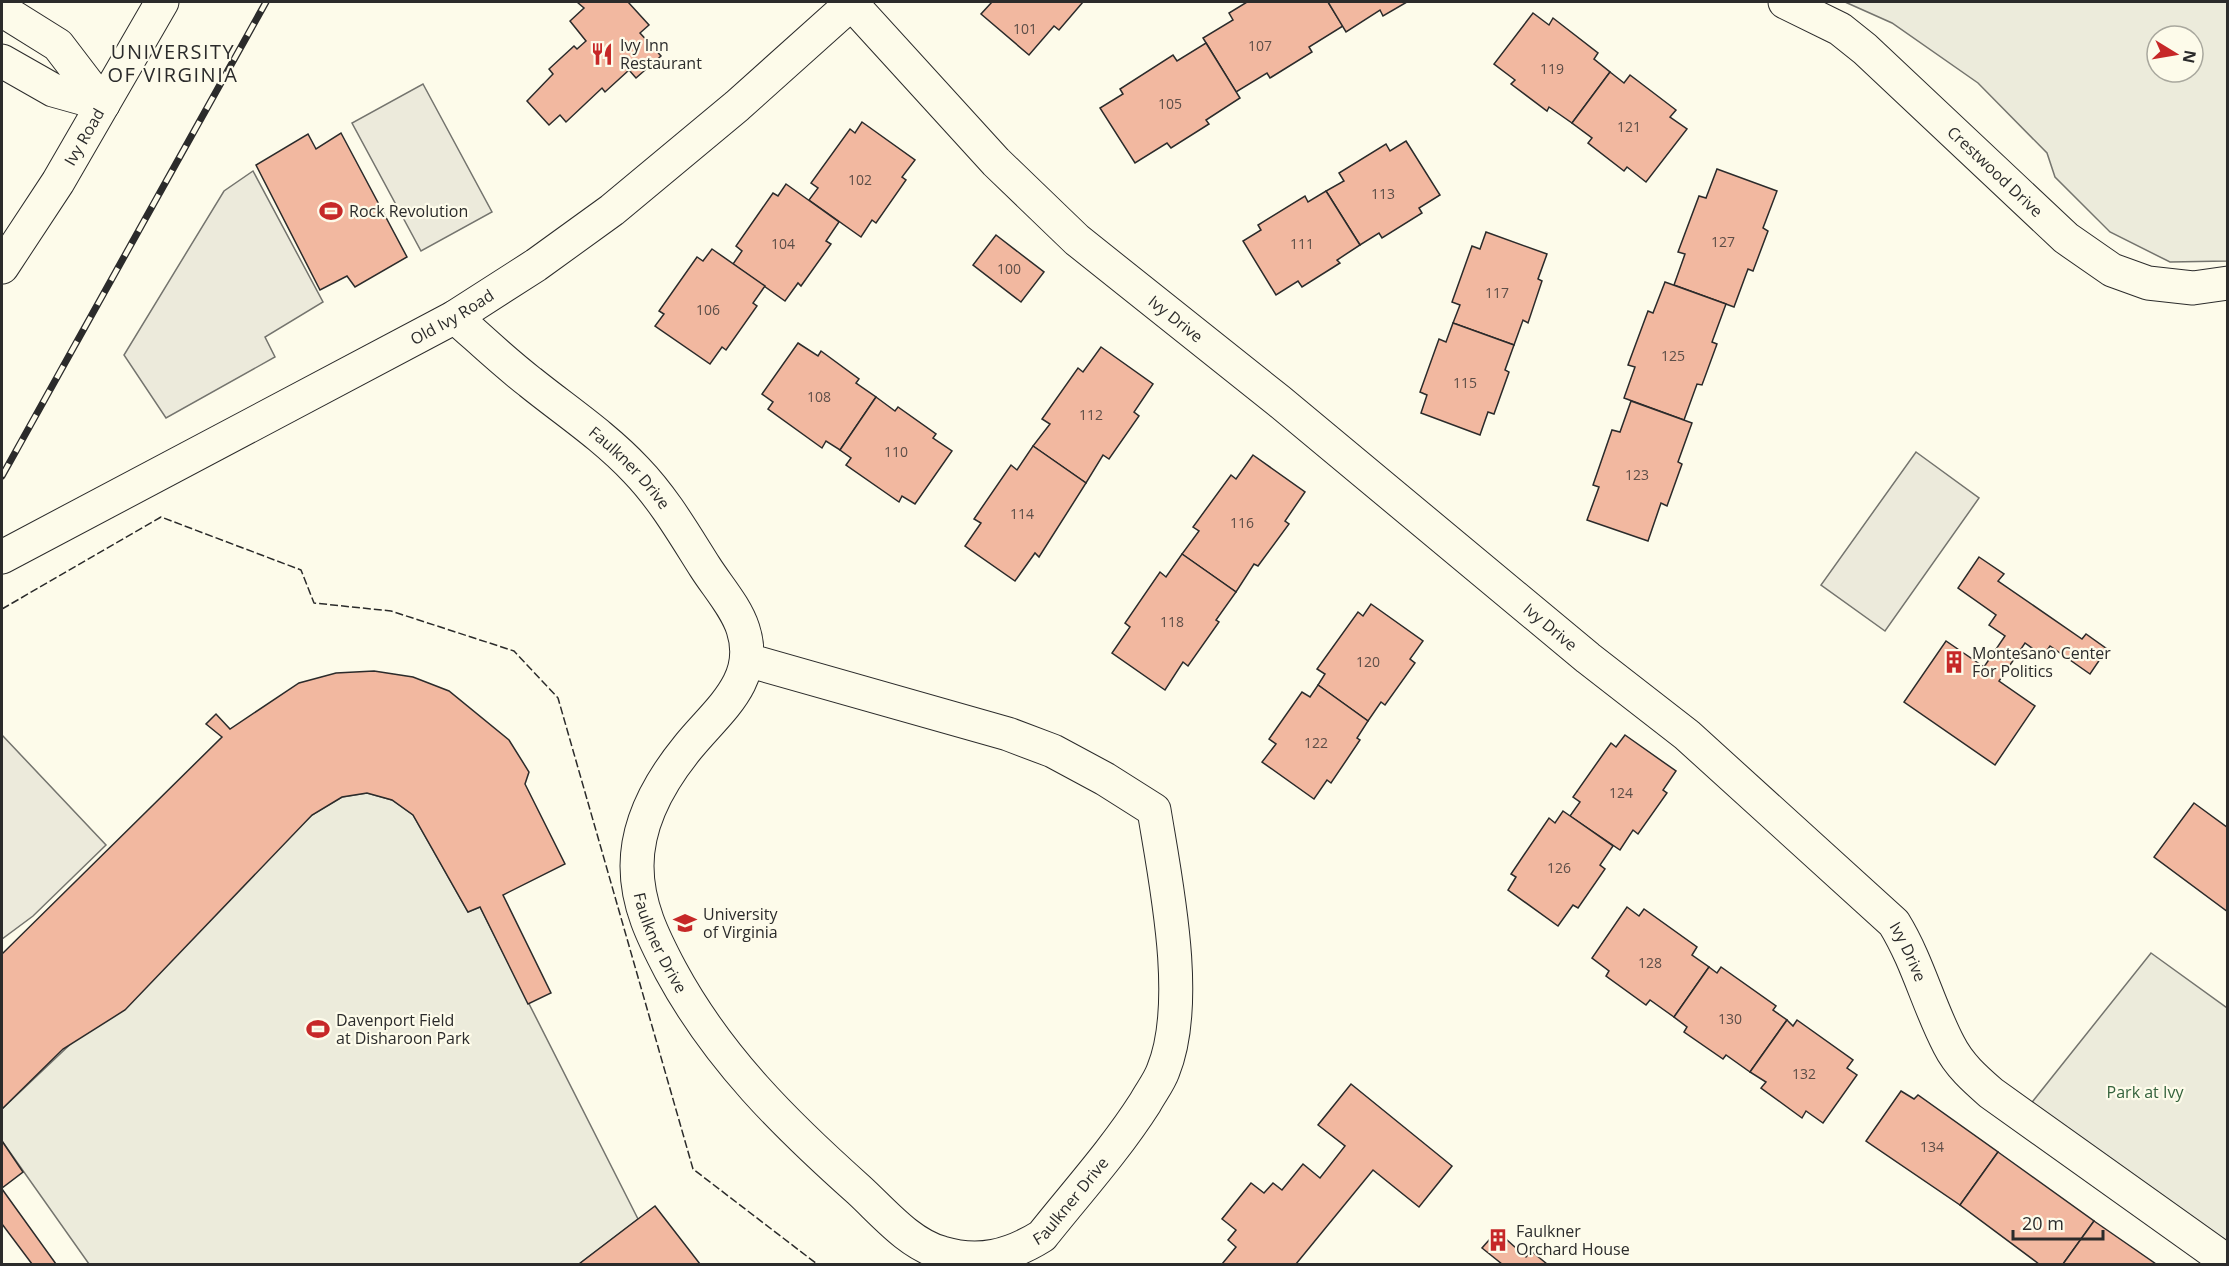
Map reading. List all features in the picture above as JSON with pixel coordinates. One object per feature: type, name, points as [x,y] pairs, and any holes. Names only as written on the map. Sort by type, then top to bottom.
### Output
[{"type":"street","name":"Ivy Road","points":[[2,267],[58,182],[162,2]]},
{"type":"street","name":"Old Ivy Road","points":[[2,557],[455,317],[536,265],[612,210],[737,106],[852,2]]},
{"type":"street","name":"Ivy Drive","points":[[852,2],[996,162],[1077,240],[1279,401],[1588,658],[1687,735],[1894,923],[1910,949],[1949,1046],[1967,1072],[1991,1093],[2225,1260]]},
{"type":"street","name":"Crestwood Drive","points":[[1785,2],[1840,29],[1865,49],[2066,238],[2112,270],[2148,282],[2193,288],[2228,283]]},
{"type":"street","points":[[2,10],[58,45],[103,104]]},
{"type":"street","points":[[2,61],[53,90],[103,104]]},
{"type":"street","name":"Faulkner Drive","points":[[455,317],[529,381],[599,434],[639,472],[672,516],[742,626],[747,660],[742,680],[731,699],[686,748],[653,800],[641,831],[637,864],[639,887],[649,930],[685,997],[726,1056],[761,1098],[801,1138],[915,1240],[939,1252],[971,1259],[998,1257],[1023,1248],[1042,1236],[1128,1129],[1162,1073],[1173,1042],[1176,1010],[1169,903],[1154,810],[1105,779],[1053,751],[1008,734],[747,660]]},
{"type":"green space","points":[[1845,2],[2227,2],[2227,261],[2170,262],[2110,232],[2055,177],[2047,153],[1978,83],[1892,23]]},
{"type":"green space","name":"Davenport Field at Disharoon Park","points":[[367,793],[392,800],[413,815],[468,912],[480,907],[638,1219],[579,1264],[89,1264],[2,1141],[2,1109],[312,815],[342,797]]},
{"type":"green space","name":"Park at Ivy","points":[[2151,953],[2227,1008],[2227,1242],[2025,1111]]},
{"type":"shaded area","points":[[423,84],[492,212],[421,251],[352,123]]},
{"type":"shaded area","points":[[253,171],[323,302],[265,337],[275,357],[166,418],[124,355],[224,191]]},
{"type":"shaded area","points":[[1916,452],[1979,498],[1885,631],[1821,585]]},
{"type":"shaded area","points":[[2,735],[106,845],[33,916],[2,939]]},
{"type":"building","points":[[577,2],[628,2],[649,25],[640,33],[661,56],[636,78],[629,70],[605,92],[602,88],[566,122],[560,115],[549,125],[527,101],[553,74],[549,69],[574,46],[577,49],[586,41],[570,21],[584,8]]},
{"type":"building","points":[[992,2],[1083,2],[1059,30],[1054,26],[1029,55],[981,14]]},
{"type":"building","points":[[1247,2],[1328,2],[1343,26],[1309,47],[1312,52],[1270,78],[1267,73],[1236,92],[1203,38],[1233,20],[1229,13]]},
{"type":"building","points":[[1328,2],[1407,2],[1383,16],[1380,10],[1346,32]]},
{"type":"building","points":[[1533,13],[1549,25],[1553,18],[1598,53],[1594,59],[1610,72],[1572,123],[1549,107],[1547,111],[1511,84],[1515,80],[1494,64]]},
{"type":"building","points":[[1206,43],[1240,98],[1206,120],[1209,124],[1171,148],[1167,143],[1135,163],[1100,108],[1123,94],[1120,89],[1173,55],[1177,61]]},
{"type":"building","points":[[1610,72],[1624,83],[1630,75],[1676,110],[1670,117],[1687,129],[1646,182],[1627,167],[1624,171],[1588,143],[1592,138],[1572,123]]},
{"type":"building","points":[[862,122],[915,160],[902,177],[906,180],[876,223],[872,220],[861,237],[809,200],[818,188],[811,183],[850,129],[855,133]]},
{"type":"building","name":"Rock Revolution","points":[[341,133],[407,257],[355,287],[347,276],[320,290],[256,165],[308,134],[316,149]]},
{"type":"building","points":[[1406,141],[1440,195],[1419,208],[1422,213],[1382,238],[1379,233],[1360,245],[1326,191],[1344,181],[1339,173],[1386,144],[1390,151]]},
{"type":"building","points":[[1717,169],[1777,191],[1763,228],[1768,231],[1753,271],[1748,269],[1734,307],[1674,285],[1685,254],[1678,252],[1699,196],[1706,198]]},
{"type":"building","points":[[786,184],[839,222],[826,241],[831,244],[801,286],[798,283],[785,301],[733,264],[742,251],[736,246],[773,193],[778,196]]},
{"type":"building","points":[[1326,191],[1360,245],[1337,260],[1340,263],[1302,287],[1298,281],[1276,295],[1243,241],[1261,230],[1258,225],[1305,196],[1308,202]]},
{"type":"building","points":[[1486,232],[1547,254],[1538,279],[1542,281],[1528,323],[1523,320],[1514,345],[1453,323],[1460,305],[1452,302],[1472,246],[1480,249]]},
{"type":"building","points":[[996,235],[1044,272],[1021,302],[973,265]]},
{"type":"building","points":[[712,249],[765,286],[753,303],[757,306],[726,350],[722,347],[710,364],[655,326],[664,314],[659,311],[697,257],[703,261]]},
{"type":"building","points":[[1665,282],[1726,304],[1712,342],[1717,344],[1702,385],[1697,384],[1684,420],[1624,398],[1635,367],[1628,365],[1648,311],[1653,313]]},
{"type":"building","points":[[1453,323],[1514,345],[1505,370],[1509,372],[1494,414],[1488,412],[1480,435],[1421,413],[1427,395],[1420,392],[1439,339],[1446,342]]},
{"type":"building","points":[[798,343],[818,356],[821,351],[859,379],[856,383],[876,397],[840,450],[826,441],[822,448],[768,409],[773,402],[762,394]]},
{"type":"building","points":[[1101,347],[1153,384],[1134,412],[1139,416],[1109,459],[1103,455],[1086,483],[1033,446],[1050,424],[1042,419],[1078,368],[1083,372]]},
{"type":"building","points":[[876,397],[895,411],[898,407],[936,434],[933,438],[952,451],[915,504],[902,496],[899,502],[846,465],[851,458],[840,450]]},
{"type":"building","points":[[1631,401],[1692,423],[1678,462],[1682,464],[1667,506],[1661,503],[1648,541],[1587,520],[1599,487],[1593,485],[1612,430],[1620,432]]},
{"type":"building","points":[[1033,446],[1086,483],[1039,557],[1035,553],[1015,581],[965,546],[981,523],[974,519],[1011,465],[1017,470]]},
{"type":"building","points":[[1253,455],[1305,492],[1285,521],[1289,524],[1258,566],[1254,564],[1236,592],[1182,554],[1199,531],[1193,527],[1231,475],[1236,479]]},
{"type":"building","points":[[1182,554],[1236,592],[1216,620],[1219,622],[1188,666],[1183,662],[1165,690],[1112,653],[1130,627],[1125,623],[1160,572],[1166,577]]},
{"type":"building","name":"Montesano Center For Politics","points":[[1979,557],[2004,574],[1998,581],[2082,639],[2086,634],[2107,649],[2090,674],[2050,646],[2043,656],[2025,643],[1999,681],[2035,706],[1995,765],[1904,702],[1946,641],[1984,667],[2005,636],[1989,625],[1996,615],[1958,588]]},
{"type":"building","points":[[1371,604],[1423,641],[1410,659],[1415,663],[1385,705],[1381,702],[1368,721],[1318,685],[1325,674],[1317,669],[1358,612],[1363,616]]},
{"type":"building","points":[[374,671],[413,677],[449,691],[509,740],[529,772],[525,784],[565,864],[503,895],[551,993],[528,1004],[480,907],[468,912],[413,815],[392,800],[367,793],[342,797],[312,815],[125,1010],[63,1049],[2,1109],[2,954],[222,737],[206,724],[216,714],[230,729],[299,683],[336,673]]},
{"type":"building","points":[[1318,685],[1368,721],[1357,738],[1360,740],[1331,783],[1327,780],[1314,799],[1262,762],[1276,744],[1269,739],[1302,692],[1310,697]]},
{"type":"building","points":[[1625,735],[1676,771],[1663,790],[1667,793],[1638,834],[1633,830],[1620,850],[1570,816],[1580,802],[1573,797],[1611,743],[1616,747]]},
{"type":"building","points":[[2194,803],[2228,828],[2228,912],[2154,857]]},
{"type":"building","points":[[1563,811],[1613,846],[1600,865],[1605,869],[1578,908],[1573,905],[1558,926],[1508,890],[1516,877],[1511,874],[1549,818],[1555,823]]},
{"type":"building","points":[[1627,907],[1639,916],[1644,909],[1697,947],[1692,955],[1709,967],[1674,1017],[1650,1000],[1646,1005],[1606,976],[1609,971],[1592,958]]},
{"type":"building","points":[[1709,967],[1717,973],[1721,967],[1776,1006],[1773,1010],[1787,1020],[1750,1072],[1726,1055],[1723,1059],[1684,1032],[1687,1027],[1674,1017]]},
{"type":"building","points":[[1787,1020],[1793,1026],[1797,1020],[1853,1060],[1847,1068],[1857,1075],[1823,1123],[1806,1111],[1802,1118],[1761,1088],[1766,1082],[1750,1072]]},
{"type":"building","points":[[1351,1084],[1452,1166],[1419,1207],[1373,1170],[1296,1264],[1222,1264],[1236,1247],[1228,1240],[1236,1230],[1222,1219],[1251,1183],[1264,1193],[1273,1183],[1282,1190],[1303,1164],[1320,1178],[1345,1146],[1318,1125]]},
{"type":"building","points":[[1901,1091],[1914,1099],[1918,1095],[1998,1152],[1960,1205],[1866,1141]]},
{"type":"building","points":[[2,1141],[23,1172],[2,1188]]},
{"type":"building","points":[[1998,1152],[2094,1221],[2063,1264],[2039,1264],[1960,1205]]},
{"type":"building","points":[[2,1189],[56,1264],[32,1264],[2,1224]]},
{"type":"building","points":[[655,1206],[700,1264],[579,1264],[638,1219]]},
{"type":"building","points":[[2094,1221],[2156,1264],[2063,1264]]},
{"type":"building","name":"Faulkner Orchard House","points":[[1497,1231],[1526,1257],[1531,1251],[1547,1264],[1502,1264],[1482,1248]]},
{"type":"railway","points":[[2,476],[266,2]]},
{"type":"fence","points":[[2,609],[161,517],[301,570],[314,603],[391,611],[514,651],[558,698],[693,1169],[817,1264]]},
{"type":"place","name":"Ivy Inn Restaurant","points":[[602,54]]},
{"type":"place","name":"Rock Revolution","points":[[331,211]]},
{"type":"place","name":"Montesano Center For Politics","points":[[1954,662]]},
{"type":"place","name":"University of Virginia","points":[[685,923]]},
{"type":"place","name":"Davenport Field at Disharoon Park","points":[[318,1029]]},
{"type":"place","name":"Faulkner Orchard House","points":[[1498,1240]]},
{"type":"district","name":"UNIVERSITY OF VIRGINIA","points":[[173,62]]}]
